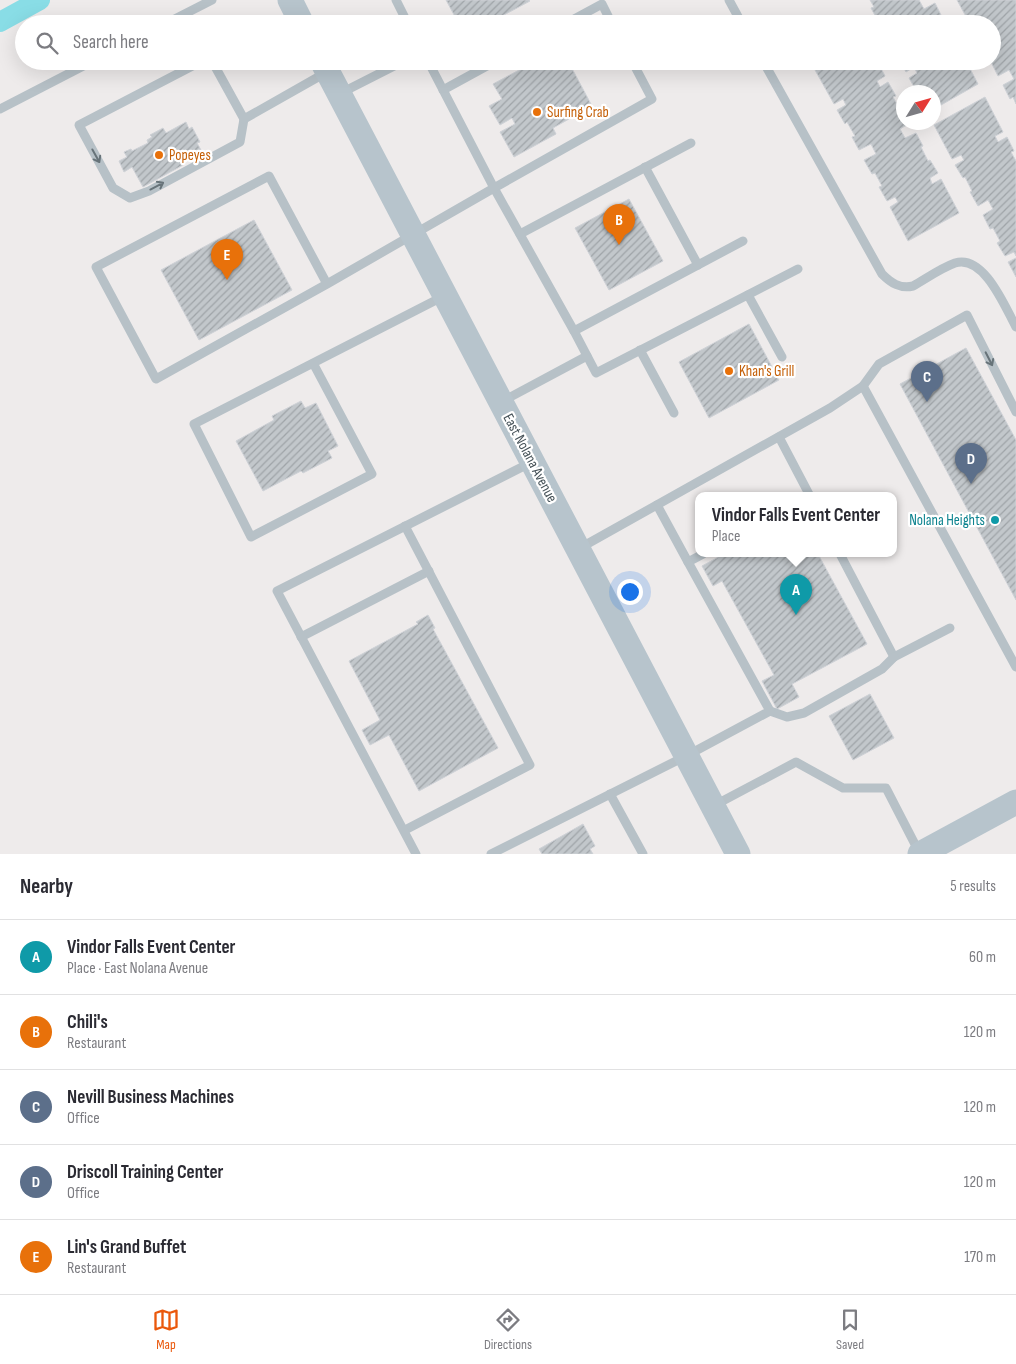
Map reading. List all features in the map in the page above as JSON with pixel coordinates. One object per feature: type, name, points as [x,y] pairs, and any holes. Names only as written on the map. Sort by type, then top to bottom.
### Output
[{"type":"main road","points":[[290,0],[298,15]]},
{"type":"main road","name":"East Nolana Avenue","points":[[326,70],[738,854]]},
{"type":"main road","points":[[920,854],[1016,802]]},
{"type":"lane","points":[[183,15],[212,0]]},
{"type":"lane","points":[[396,0],[404,15]]},
{"type":"lane","points":[[729,0],[737,15]]},
{"type":"lane","points":[[582,15],[602,4],[608,15]]},
{"type":"lane","points":[[0,109],[76,70]]},
{"type":"lane","points":[[185,70],[79,125],[113,188],[130,198],[240,142],[244,119],[217,70]]},
{"type":"lane","points":[[244,119],[319,70]]},
{"type":"lane","points":[[339,94],[386,70]]},
{"type":"lane","points":[[433,70],[494,188],[596,373],[798,269]]},
{"type":"lane","points":[[443,90],[480,70]]},
{"type":"lane","points":[[327,284],[269,176],[96,267],[156,379],[327,284],[652,99],[637,70]]},
{"type":"lane","points":[[768,70],[882,274],[892,284],[906,287],[913,286],[957,262],[970,263],[981,270],[991,281],[1016,327]]},
{"type":"lane","points":[[520,234],[691,143]]},
{"type":"lane","points":[[645,167],[698,265]]},
{"type":"lane","points":[[574,332],[743,241]]},
{"type":"lane","points":[[748,294],[782,357]]},
{"type":"lane","points":[[313,363],[372,474],[252,537],[194,424],[444,295]]},
{"type":"lane","points":[[578,549],[830,408],[863,386],[879,364],[967,315],[1016,412]]},
{"type":"lane","points":[[640,350],[674,413]]},
{"type":"lane","points":[[500,402],[587,356]]},
{"type":"lane","points":[[863,386],[1016,667]]},
{"type":"lane","points":[[779,437],[805,492]]},
{"type":"lane","points":[[416,854],[277,591],[532,462]]},
{"type":"lane","points":[[656,506],[770,712]]},
{"type":"lane","points":[[405,526],[530,765],[405,830]]},
{"type":"lane","points":[[688,562],[697,557]]},
{"type":"lane","points":[[842,557],[894,657]]},
{"type":"lane","points":[[301,637],[428,571]]},
{"type":"lane","points":[[495,853],[770,712],[788,716],[804,713],[882,669],[894,657],[950,628]]},
{"type":"lane","points":[[712,806],[796,762],[843,788],[886,788],[920,854]]},
{"type":"lane","points":[[610,794],[643,854]]},
{"type":"building","points":[[446,0],[530,1],[504,15],[454,15]]},
{"type":"building","points":[[870,0],[919,0],[924,9],[935,3],[941,15],[875,15],[871,8],[874,7]]},
{"type":"building","points":[[957,0],[1016,0],[1016,104],[1013,97],[1010,99],[1003,85],[1014,79],[1009,70],[998,76],[995,70],[1001,70],[1001,15],[965,15]]},
{"type":"building","name":"Surfing Crab","points":[[519,70],[573,70],[592,106],[553,128],[556,134],[514,157],[500,132],[515,124],[512,118],[500,125],[489,106],[502,99],[493,84]]},
{"type":"building","points":[[815,70],[882,70],[885,76],[877,81],[880,87],[888,82],[896,96],[893,97],[896,102],[896,130],[901,130],[905,138],[916,133],[928,161],[930,160],[938,173],[930,178],[932,184],[941,179],[959,213],[908,241],[890,207],[898,202],[895,197],[887,201],[879,187],[882,186],[875,173],[872,174],[864,160],[876,154],[871,144],[859,150],[852,137],[855,136],[837,110],[846,105],[843,99],[834,104]]},
{"type":"building","points":[[916,70],[971,70],[978,84],[941,105],[941,85],[913,85],[909,78],[917,73]]},
{"type":"building","points":[[985,97],[1003,132],[995,136],[998,142],[1007,137],[1014,151],[1011,152],[1016,161],[1016,256],[1014,252],[1005,256],[997,243],[1000,241],[993,228],[990,229],[983,215],[993,209],[988,200],[978,206],[970,192],[972,191],[965,177],[963,178],[955,165],[964,160],[961,155],[952,159],[937,130],[941,130],[941,121]]},
{"type":"building","name":"Popeyes","points":[[186,122],[189,129],[192,127],[200,142],[197,143],[201,150],[183,160],[185,164],[143,187],[132,167],[124,172],[119,161],[127,157],[124,152],[131,149],[132,151],[148,143],[147,140],[152,137],[150,135],[163,128],[166,133]]},
{"type":"building","points":[[629,199],[663,261],[609,290],[575,228]]},
{"type":"building","points":[[254,220],[292,290],[199,340],[161,270]]},
{"type":"building","points":[[1016,258],[1016,277],[1008,262]]},
{"type":"building","name":"Khan's Grill","points":[[749,324],[779,380],[709,418],[679,362]]},
{"type":"building","name":"Nolana Heights","points":[[966,348],[1016,440],[1016,600],[900,384]]},
{"type":"building","points":[[301,401],[305,408],[316,403],[338,446],[328,451],[332,458],[303,473],[301,471],[263,491],[236,441],[274,420],[272,416]]},
{"type":"building","points":[[718,557],[820,557],[867,644],[792,684],[799,697],[777,709],[762,681],[774,675],[722,581],[713,586],[702,566]]},
{"type":"building","points":[[428,615],[435,628],[433,629],[498,748],[419,791],[389,735],[370,745],[362,730],[380,720],[349,661],[418,624],[416,622]]},
{"type":"building","points":[[870,694],[894,738],[853,760],[829,716]]},
{"type":"building","points":[[583,824],[595,846],[590,849],[593,854],[542,854],[539,849]]},
{"type":"waterway","points":[[0,22],[40,0]]},
{"type":"place","name":"Surfing Crab","points":[[537,112]]},
{"type":"place","name":"Popeyes","points":[[159,155]]},
{"type":"place","name":"Chili's","points":[[619,245]]},
{"type":"place","name":"Lin's Grand Buffet","points":[[227,280]]},
{"type":"place","name":"Khan's Grill","points":[[729,371]]},
{"type":"place","name":"Nevill Business Machines","points":[[927,402]]},
{"type":"place","name":"Driscoll Training Center","points":[[971,484]]},
{"type":"place","name":"Nolana Heights","points":[[995,520]]},
{"type":"place","name":"Vindor Falls Event Center","points":[[796,615]]}]
